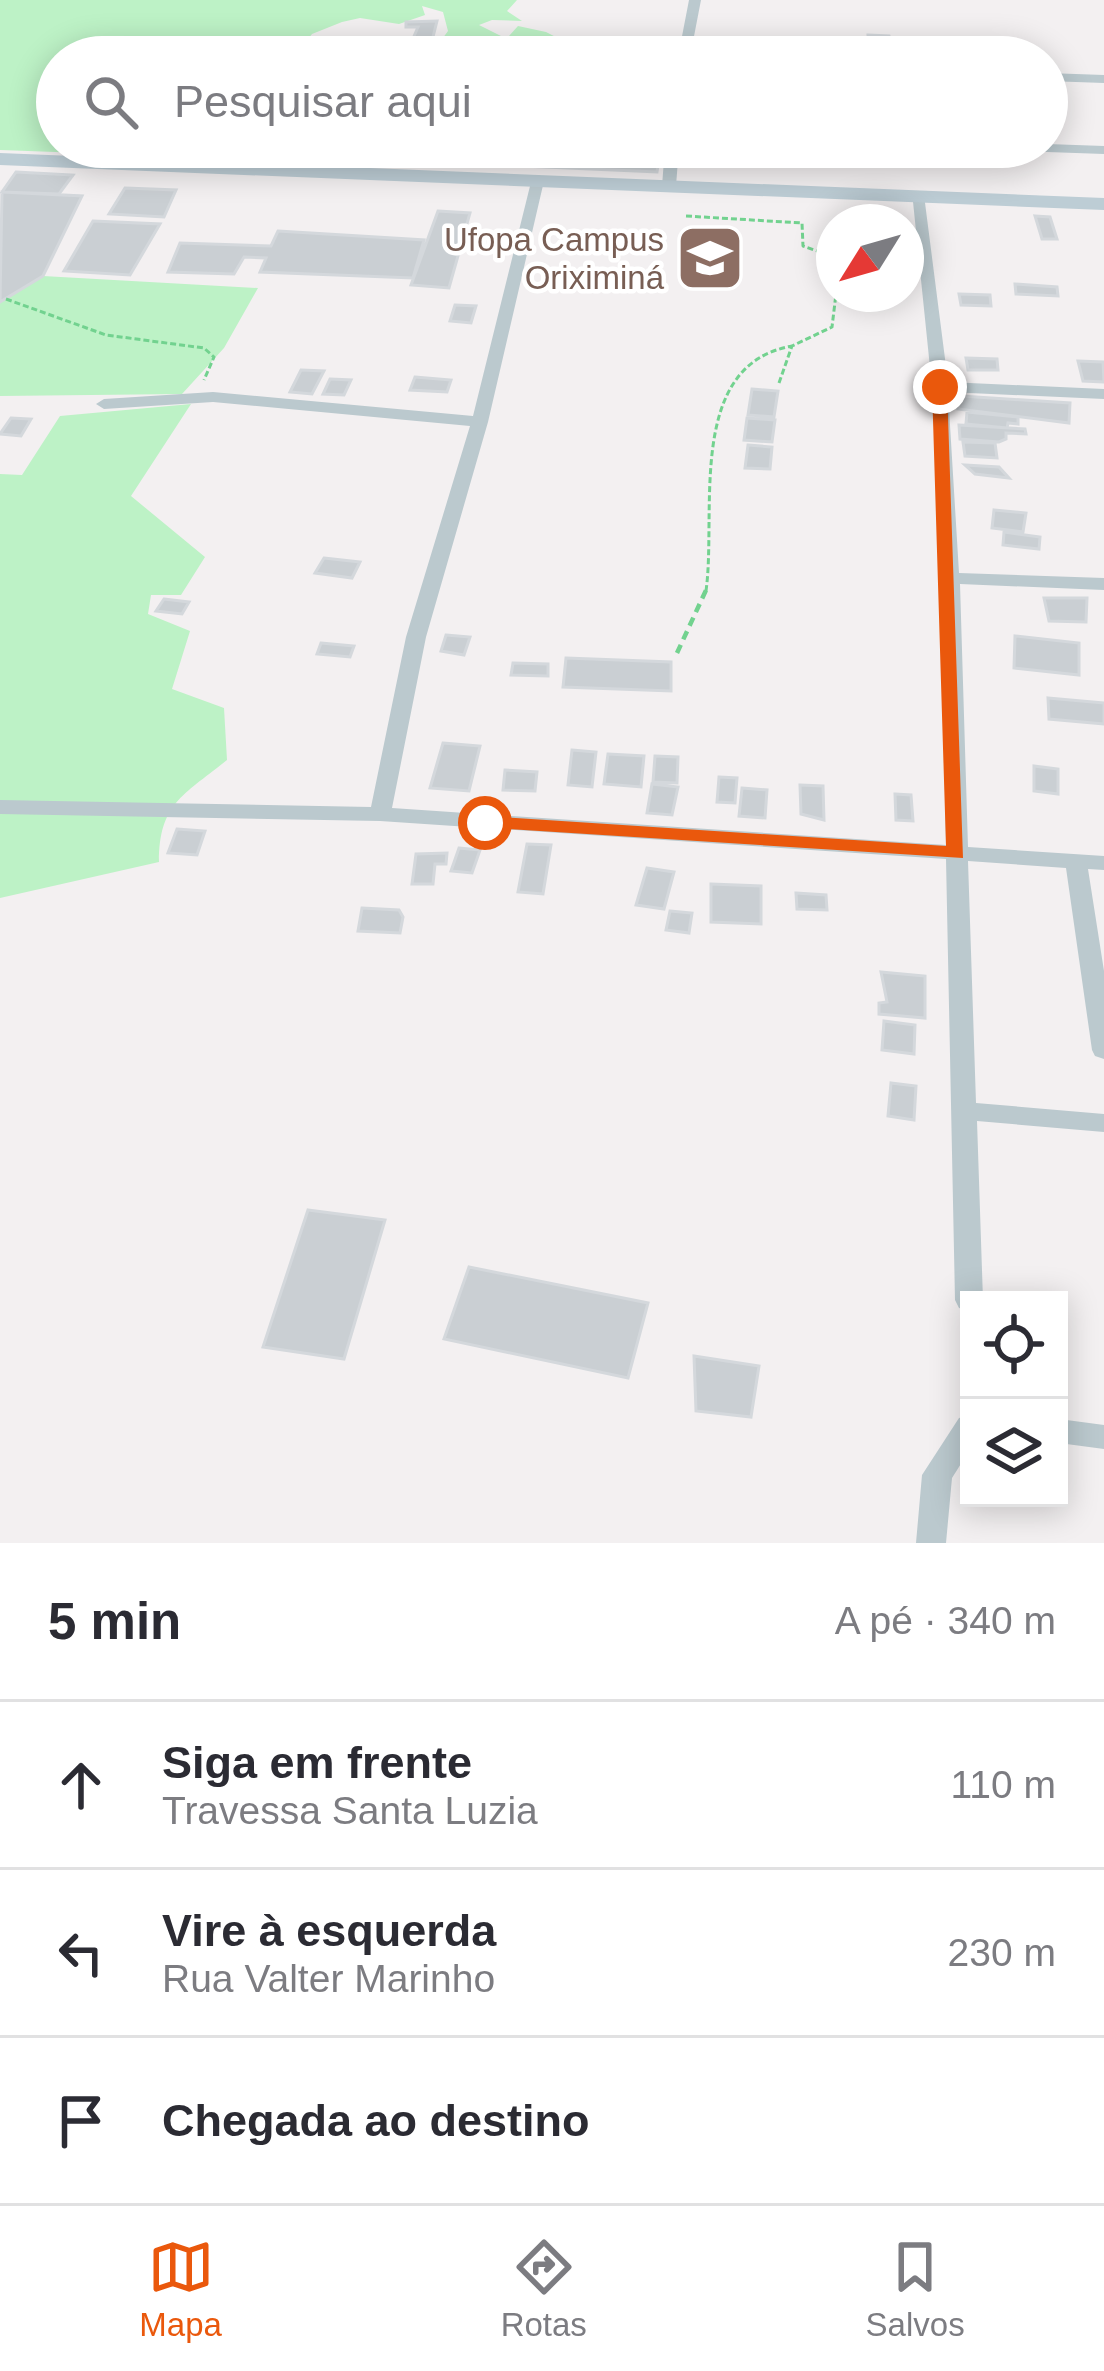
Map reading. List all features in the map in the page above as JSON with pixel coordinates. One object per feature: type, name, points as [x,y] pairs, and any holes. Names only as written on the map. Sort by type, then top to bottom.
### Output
[{"type":"main road","points":[[0,159],[36,160]]},
{"type":"main road","points":[[220,168],[1104,204]]},
{"type":"street","points":[[688,36],[695,0]]},
{"type":"street","points":[[1068,78],[1104,79]]},
{"type":"street","points":[[1068,149],[1104,151]]},
{"type":"street","points":[[669,186],[670,168]]},
{"type":"street","points":[[380,814],[416,637],[480,422],[537,181]]},
{"type":"street","points":[[916,195],[940,387],[950,578],[969,1291]]},
{"type":"street","points":[[940,387],[1104,394]]},
{"type":"street","points":[[104,404],[188,396],[480,422]]},
{"type":"street","points":[[950,578],[1104,584]]},
{"type":"street","points":[[0,807],[380,814],[1104,863]]},
{"type":"street","points":[[1076,862],[1104,1050]]},
{"type":"street","points":[[964,1112],[1104,1123]]},
{"type":"street","points":[[1068,1432],[1104,1437]]},
{"type":"street","points":[[931,1543],[938,1475],[960,1441]]},
{"type":"path","points":[[686,216],[802,223],[803,247],[816,251]]},
{"type":"path","points":[[6,299],[106,335],[204,348],[214,358],[208,376],[188,396]]},
{"type":"path","points":[[676,653],[697,621],[707,585],[716,438],[729,395],[760,354],[792,346],[832,327],[834,312]]},
{"type":"path","points":[[779,383],[792,346]]},
{"type":"green space","points":[[0,0],[517,0],[507,11],[522,21],[492,20],[479,25],[501,36],[444,36],[448,31],[443,12],[422,6],[425,15],[399,24],[360,18],[310,36],[36,36],[36,151],[0,150]]},
{"type":"green space","points":[[518,26],[554,36],[509,36]]},
{"type":"green space","points":[[43,276],[258,288],[224,348],[182,394],[0,396],[0,302]]},
{"type":"green space","points":[[191,404],[131,496],[205,557],[181,595],[151,595],[148,614],[190,631],[172,689],[224,708],[227,760],[169,813],[159,862],[0,898],[0,474],[22,475],[60,416]]},
{"type":"building","points":[[437,21],[433,36],[414,36],[418,27],[406,27],[406,22]]},
{"type":"building","points":[[568,168],[658,168],[657,172]]},
{"type":"building","points":[[16,172],[73,175],[59,194],[2,192]]},
{"type":"building","points":[[125,188],[176,190],[164,217],[109,214]]},
{"type":"building","points":[[2,192],[82,196],[43,276],[0,302]]},
{"type":"building","points":[[438,211],[470,213],[449,288],[411,285]]},
{"type":"building","points":[[1035,216],[1050,217],[1057,239],[1042,239]]},
{"type":"building","points":[[93,221],[160,224],[130,275],[64,271]]},
{"type":"building","points":[[278,231],[424,240],[413,278],[260,272],[266,258],[244,257],[234,274],[168,272],[180,243],[271,246]]},
{"type":"building","points":[[1015,284],[1057,287],[1058,296],[1016,294]]},
{"type":"building","points":[[959,294],[990,295],[991,306],[961,305]]},
{"type":"building","points":[[455,305],[476,306],[471,323],[450,321]]},
{"type":"building","points":[[966,358],[997,359],[998,370],[968,370]]},
{"type":"building","points":[[1078,361],[1103,362],[1104,382],[1083,381]]},
{"type":"building","points":[[301,370],[324,371],[312,394],[290,392]]},
{"type":"building","points":[[415,377],[451,380],[447,392],[410,390]]},
{"type":"building","points":[[330,379],[351,380],[344,395],[323,394]]},
{"type":"building","points":[[752,389],[778,391],[774,417],[748,415]]},
{"type":"building","points":[[961,396],[1070,403],[1069,423],[958,409]]},
{"type":"building","points":[[967,412],[1018,417],[1018,424],[1008,423],[1007,428],[966,424]]},
{"type":"building","points":[[11,418],[31,419],[21,436],[0,434]]},
{"type":"building","points":[[747,418],[775,420],[772,442],[744,440]]},
{"type":"building","points":[[959,425],[1025,429],[1026,434],[1006,433],[1006,439],[999,442],[960,439]]},
{"type":"building","points":[[963,442],[995,443],[997,458],[965,456]]},
{"type":"building","points":[[748,445],[772,447],[770,469],[745,468]]},
{"type":"building","points":[[965,465],[999,467],[1009,478],[975,474]]},
{"type":"building","points":[[994,510],[1026,513],[1023,532],[992,528]]},
{"type":"building","points":[[1004,532],[1040,537],[1039,549],[1003,545]]},
{"type":"building","points":[[324,558],[360,562],[352,578],[315,573]]},
{"type":"building","points":[[1044,598],[1087,598],[1086,622],[1049,621]]},
{"type":"building","points":[[164,599],[189,602],[182,614],[156,611]]},
{"type":"building","points":[[446,635],[470,637],[464,655],[441,651]]},
{"type":"building","points":[[1015,636],[1079,643],[1079,675],[1014,668]]},
{"type":"building","points":[[321,643],[354,646],[350,657],[317,654]]},
{"type":"building","points":[[566,658],[671,662],[671,691],[563,687]]},
{"type":"building","points":[[513,663],[548,664],[548,676],[511,675]]},
{"type":"building","points":[[1048,698],[1104,703],[1104,724],[1049,719]]},
{"type":"building","points":[[443,743],[480,746],[469,791],[430,788]]},
{"type":"building","points":[[572,750],[596,752],[592,787],[568,785]]},
{"type":"building","points":[[608,754],[644,756],[641,787],[604,784]]},
{"type":"building","points":[[655,756],[678,757],[677,783],[653,782]]},
{"type":"building","points":[[1034,766],[1058,769],[1058,794],[1034,791]]},
{"type":"building","points":[[505,770],[537,772],[535,791],[503,790]]},
{"type":"building","points":[[719,777],[737,778],[735,803],[717,802]]},
{"type":"building","points":[[652,784],[678,787],[672,815],[647,813]]},
{"type":"building","points":[[800,785],[823,786],[824,820],[801,814]]},
{"type":"building","points":[[742,788],[767,790],[765,818],[739,816]]},
{"type":"building","points":[[895,794],[911,795],[913,821],[896,820]]},
{"type":"building","points":[[177,829],[205,831],[197,855],[168,853]]},
{"type":"building","points":[[527,844],[551,845],[543,894],[518,892]]},
{"type":"building","points":[[459,848],[480,850],[472,873],[451,871]]},
{"type":"building","points":[[447,853],[446,864],[435,864],[433,884],[412,884],[416,854]]},
{"type":"building","points":[[647,868],[674,872],[664,909],[636,905]]},
{"type":"building","points":[[711,884],[761,886],[761,924],[711,922]]},
{"type":"building","points":[[796,893],[826,895],[827,910],[797,909]]},
{"type":"building","points":[[362,908],[399,910],[403,917],[400,933],[358,931]]},
{"type":"building","points":[[670,911],[692,913],[689,933],[666,930]]},
{"type":"building","points":[[881,972],[925,976],[925,1018],[879,1014],[879,1003],[887,1002]]},
{"type":"building","points":[[884,1021],[915,1025],[914,1054],[882,1050]]},
{"type":"building","points":[[891,1083],[916,1086],[914,1120],[888,1116]]},
{"type":"building","points":[[308,1210],[385,1220],[344,1359],[263,1347]]},
{"type":"building","points":[[469,1267],[648,1303],[628,1378],[444,1339]]},
{"type":"building","points":[[694,1356],[759,1366],[751,1417],[696,1411]]},
{"type":"place","name":"Ufopa Campus Oriximiná","points":[[710,258]]},
{"type":"route","points":[[485,823],[956,854],[940,387]]}]
